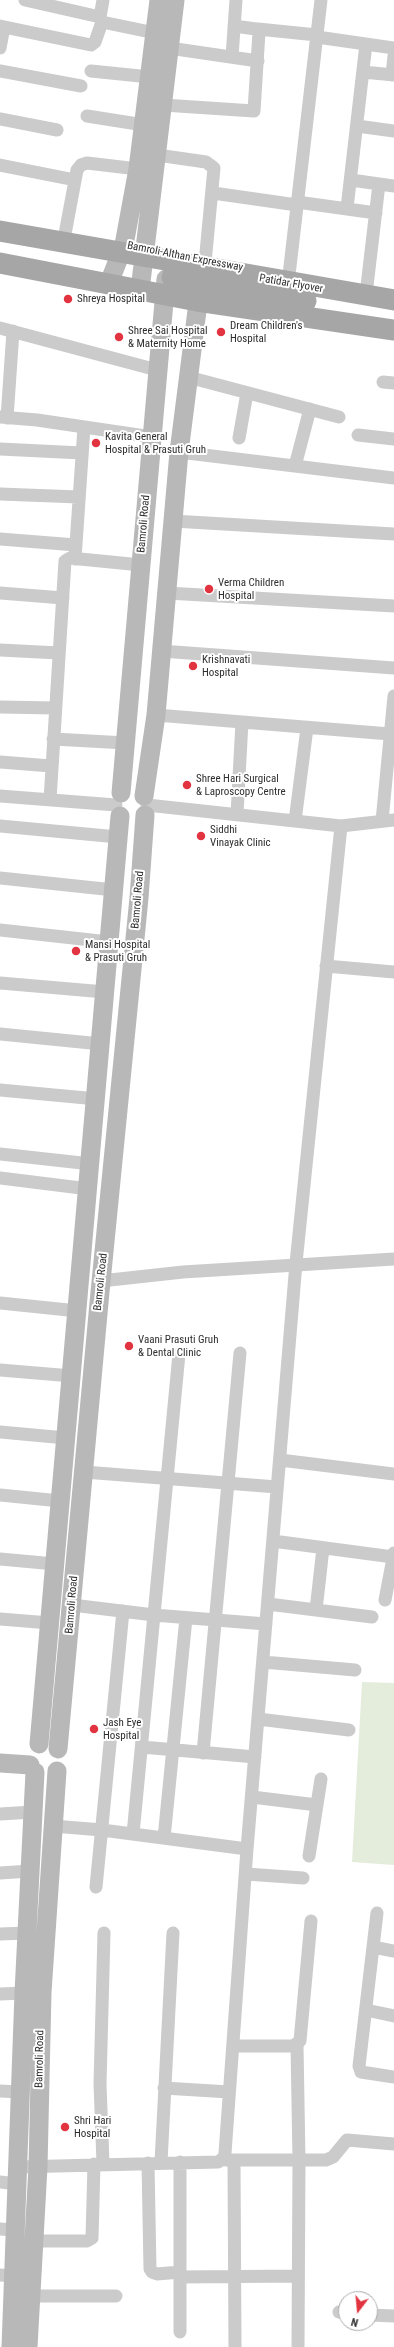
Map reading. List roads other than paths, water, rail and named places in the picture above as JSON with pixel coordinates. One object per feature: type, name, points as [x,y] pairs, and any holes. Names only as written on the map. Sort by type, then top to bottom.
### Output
[{"type":"main road","name":"Bamroli-Althan Expressway","points":[[0,222],[146,248],[205,263],[289,276],[394,289]]},
{"type":"main road","name":"Patidar Flyover","points":[[0,231],[347,294],[394,300]]},
{"type":"main road","name":"Patidar Flyover","points":[[0,245],[259,293],[394,314]]},
{"type":"main road","points":[[0,263],[197,301],[394,330]]},
{"type":"street","points":[[25,0],[155,33]]},
{"type":"street","points":[[0,48],[2,27],[93,45],[101,20],[103,0]]},
{"type":"street","points":[[109,283],[124,245],[138,169],[160,0]]},
{"type":"street","points":[[140,290],[175,0]]},
{"type":"street","points":[[232,57],[236,0]]},
{"type":"street","points":[[289,276],[321,0]]},
{"type":"street","points":[[234,26],[317,36],[394,48]]},
{"type":"street","points":[[163,105],[254,111],[258,61],[258,29]]},
{"type":"street","points":[[347,208],[366,44]]},
{"type":"street","points":[[169,48],[258,61]]},
{"type":"street","points":[[363,72],[393,75],[394,56]]},
{"type":"street","points":[[92,70],[150,77]]},
{"type":"street","points":[[0,71],[81,86]]},
{"type":"street","points":[[87,116],[144,124]]},
{"type":"street","points":[[0,119],[57,130]]},
{"type":"street","points":[[357,126],[394,130]]},
{"type":"street","points":[[157,155],[206,162],[213,166],[215,172],[205,263]]},
{"type":"street","points":[[65,234],[77,170],[84,164],[138,169]]},
{"type":"street","points":[[0,166],[75,180]]},
{"type":"street","points":[[350,180],[394,186]]},
{"type":"street","points":[[367,286],[379,184]]},
{"type":"street","points":[[213,194],[376,212]]},
{"type":"street","name":"Bamroli Road","points":[[17,2345],[7,2276],[7,2229],[20,2092],[33,1812],[33,1759],[50,1623],[97,1099],[118,837],[119,805],[126,742],[163,294],[170,254]]},
{"type":"street","name":"Bamroli Road","points":[[17,2345],[31,2296],[38,2167],[42,1992],[57,1770],[62,1759],[58,1749],[101,1281],[139,898],[145,805],[156,715],[179,452],[197,301],[205,263]]},
{"type":"street","points":[[0,328],[157,370]]},
{"type":"street","points":[[13,331],[4,417],[152,437]]},
{"type":"street","points":[[188,377],[339,417]]},
{"type":"street","points":[[239,438],[247,392]]},
{"type":"street","points":[[295,466],[310,409]]},
{"type":"street","points":[[75,559],[84,427]]},
{"type":"street","points":[[358,435],[394,439]]},
{"type":"street","points":[[0,449],[82,453]]},
{"type":"street","points":[[179,452],[394,478]]},
{"type":"street","points":[[0,494],[80,497]]},
{"type":"street","points":[[173,521],[394,534]]},
{"type":"street","points":[[0,539],[76,545]]},
{"type":"street","points":[[50,800],[51,766],[66,562],[68,559],[75,559],[141,565]]},
{"type":"street","points":[[167,593],[394,606]]},
{"type":"street","points":[[0,594],[63,598]]},
{"type":"street","points":[[0,650],[59,653]]},
{"type":"street","points":[[162,651],[394,668]]},
{"type":"street","points":[[119,805],[131,790],[145,805],[341,826],[388,820],[390,734],[394,696]]},
{"type":"street","points":[[0,707],[55,708]]},
{"type":"street","points":[[156,715],[390,734]]},
{"type":"street","points":[[237,814],[242,722]]},
{"type":"street","points":[[295,820],[307,728]]},
{"type":"street","points":[[53,739],[126,742]]},
{"type":"street","points":[[0,762],[51,766]]},
{"type":"street","points":[[0,796],[119,805],[132,821],[145,805]]},
{"type":"street","points":[[0,826],[118,837]]},
{"type":"street","points":[[234,2347],[234,2277],[228,2160],[225,2153],[229,2092],[247,1849],[296,1264],[341,826]]},
{"type":"street","points":[[0,878],[114,890]]},
{"type":"street","points":[[0,930],[110,942]]},
{"type":"street","points":[[326,966],[394,972]]},
{"type":"street","points":[[0,983],[105,992]]},
{"type":"street","points":[[0,1034],[101,1044]]},
{"type":"street","points":[[0,1090],[97,1099]]},
{"type":"street","points":[[0,1154],[91,1164]]},
{"type":"street","points":[[0,1178],[89,1189]]},
{"type":"street","points":[[101,1281],[183,1272],[394,1259]]},
{"type":"street","points":[[0,1303],[78,1311]]},
{"type":"street","points":[[133,1834],[179,1354]]},
{"type":"street","points":[[204,1753],[240,1354]]},
{"type":"street","points":[[0,1370],[72,1376]]},
{"type":"street","points":[[0,1432],[66,1438]]},
{"type":"street","points":[[280,1460],[394,1474]]},
{"type":"street","points":[[84,1472],[277,1487]]},
{"type":"street","points":[[0,1495],[60,1501]]},
{"type":"street","points":[[273,1541],[323,1548],[394,1555],[386,1600]]},
{"type":"street","points":[[316,1610],[323,1548]]},
{"type":"street","points":[[0,1559],[55,1564]]},
{"type":"street","points":[[268,1604],[372,1617]]},
{"type":"street","points":[[72,1605],[215,1621],[266,1624]]},
{"type":"street","points":[[96,1887],[123,1611]]},
{"type":"street","points":[[164,1838],[186,1618]]},
{"type":"street","points":[[0,1619],[50,1623]]},
{"type":"street","points":[[263,1662],[355,1670]]},
{"type":"street","points":[[258,1719],[349,1730]]},
{"type":"street","points":[[0,1763],[33,1759],[50,1744],[58,1749]]},
{"type":"street","points":[[142,1747],[255,1757]]},
{"type":"street","points":[[0,1752],[33,1759],[46,1776],[57,1770]]},
{"type":"street","points":[[309,1856],[321,1779]]},
{"type":"street","points":[[252,1797],[317,1805]]},
{"type":"street","points":[[0,1814],[33,1812]]},
{"type":"street","points":[[53,1826],[102,1830],[247,1849]]},
{"type":"street","points":[[0,1873],[30,1872]]},
{"type":"street","points":[[246,1874],[303,1878]]},
{"type":"street","points":[[377,1913],[359,2069],[364,2073],[394,2077]]},
{"type":"street","points":[[298,2347],[299,2160],[297,2045],[301,2036],[311,1921]]},
{"type":"street","points":[[34,2241],[87,2241],[92,2238],[99,2164],[104,1933]]},
{"type":"street","points":[[173,1933],[164,2088],[155,2163],[150,2269],[152,2272],[157,2274],[234,2277],[298,2276]]},
{"type":"street","points":[[0,1934],[27,1934]]},
{"type":"street","points":[[373,1947],[394,1951]]},
{"type":"street","points":[[0,1994],[24,1993]]},
{"type":"street","points":[[366,2010],[394,2016]]},
{"type":"street","points":[[233,2046],[297,2045]]},
{"type":"street","points":[[164,2088],[229,2092]]},
{"type":"street","points":[[0,2091],[20,2092]]},
{"type":"street","points":[[11,2178],[38,2167],[228,2160],[330,2160],[343,2142],[351,2139],[394,2144]]},
{"type":"street","points":[[180,2162],[180,2332]]},
{"type":"street","points":[[31,2296],[116,2296]]},
{"type":"street","points":[[378,2315],[394,2316]]},
{"type":"place","name":"Shreya Hospital","points":[[68,299]]},
{"type":"place","name":"Dream Children's Hospital","points":[[221,332]]},
{"type":"place","name":"Shree Sai Hospital & Maternity Home","points":[[119,337]]},
{"type":"place","name":"Kavita General Hospital & Prasuti Gruh","points":[[96,443]]},
{"type":"place","name":"Verma Children Hospital","points":[[209,589]]},
{"type":"place","name":"Krishnavati Hospital","points":[[193,666]]},
{"type":"place","name":"Shree Hari Surgical & Laproscopy Centre","points":[[187,785]]},
{"type":"place","name":"Siddhi Vinayak Clinic","points":[[201,836]]},
{"type":"place","name":"Mansi Hospital & Prasuti Gruh","points":[[76,951]]},
{"type":"place","name":"Vaani Prasuti Gruh & Dental Clinic","points":[[129,1346]]},
{"type":"place","name":"Jash Eye Hospital","points":[[94,1729]]},
{"type":"place","name":"Shri Hari Hospital","points":[[65,2127]]}]
